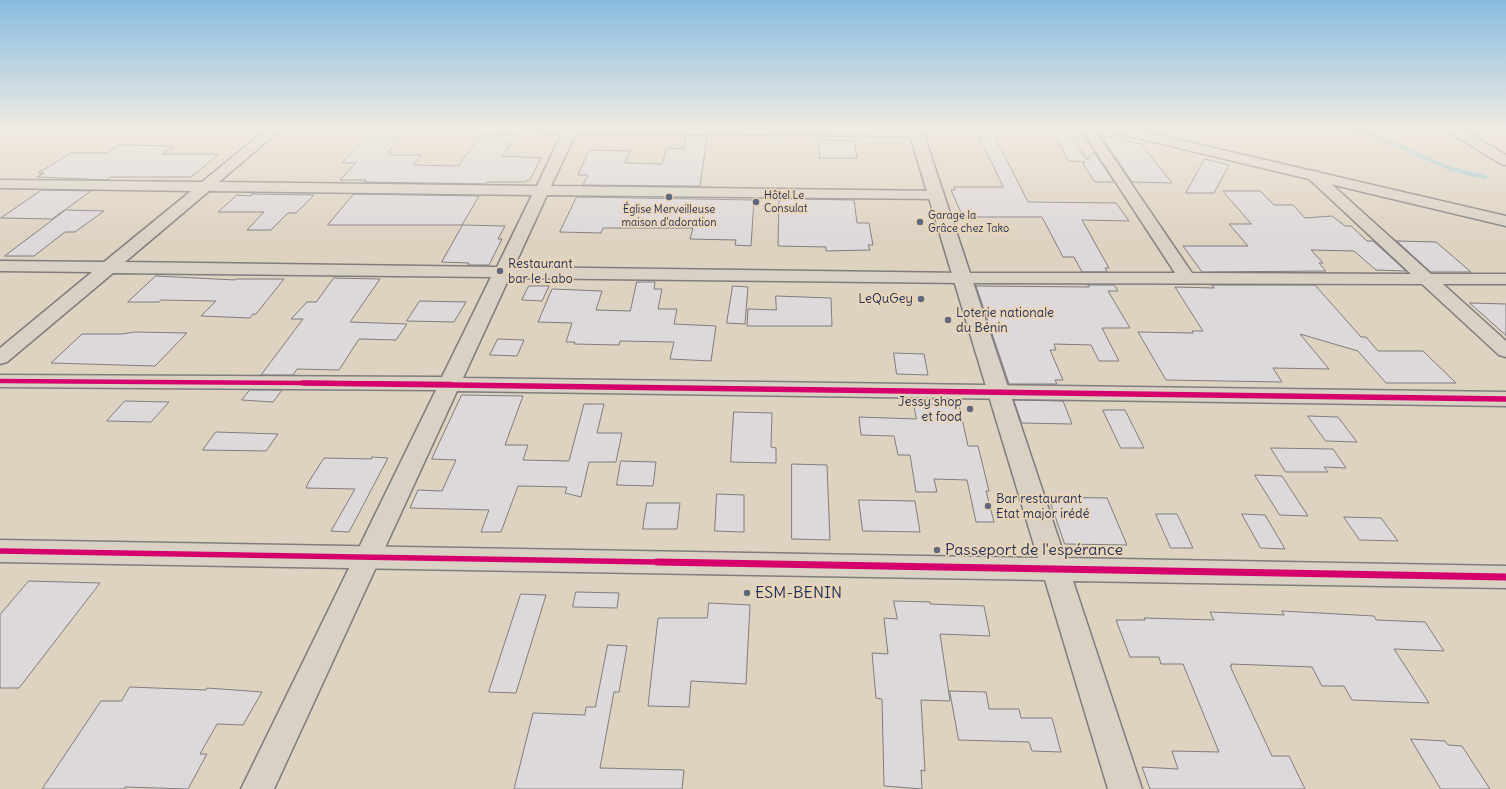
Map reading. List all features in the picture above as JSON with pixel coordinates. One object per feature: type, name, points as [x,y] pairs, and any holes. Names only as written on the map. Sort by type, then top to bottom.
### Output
[{"type":"street","points":[[0,358],[230,166]]},
{"type":"street","points":[[257,789],[553,166]]},
{"type":"street","points":[[927,166],[1125,789]]},
{"type":"street","points":[[1112,166],[1187,278]]},
{"type":"street","points":[[1274,166],[1506,221]]},
{"type":"street","points":[[1313,175],[1506,351]]},
{"type":"street","points":[[0,184],[542,189],[936,195]]},
{"type":"street","points":[[0,266],[963,278],[1506,279]]},
{"type":"street","points":[[0,381],[450,384],[1506,399]]},
{"type":"street","points":[[0,551],[1506,577]]},
{"type":"building","points":[[50,166],[205,166],[191,177],[111,177],[107,180],[37,177],[44,173],[38,173]]},
{"type":"building","points":[[353,166],[537,166],[530,180],[527,180],[526,182],[487,182],[486,184],[365,182],[366,180],[340,180]]},
{"type":"building","points":[[582,166],[703,166],[700,186],[583,185],[588,175],[578,175]]},
{"type":"building","points":[[993,166],[1010,166],[1028,202],[1116,203],[1129,221],[1082,220],[1109,268],[1105,268],[1107,272],[1082,272],[1074,257],[1063,257],[1042,217],[963,217],[951,190],[955,190],[954,187],[1003,187]]},
{"type":"building","points":[[1084,166],[1103,166],[1114,182],[1095,182]]},
{"type":"building","points":[[1121,166],[1158,166],[1172,183],[1132,182]]},
{"type":"building","points":[[1201,166],[1229,166],[1214,193],[1186,193]]},
{"type":"building","points":[[42,190],[91,191],[52,219],[1,218]]},
{"type":"building","points":[[1223,191],[1260,191],[1274,205],[1293,205],[1305,218],[1332,216],[1345,226],[1351,226],[1367,241],[1373,241],[1406,271],[1376,270],[1354,251],[1311,250],[1323,263],[1319,263],[1326,271],[1202,272],[1183,246],[1248,246],[1229,224],[1251,224]]},
{"type":"building","points":[[252,194],[314,195],[296,213],[288,213],[271,230],[247,230],[264,212],[218,212],[237,195],[251,196]]},
{"type":"building","points":[[354,194],[479,196],[462,225],[328,225]]},
{"type":"building","points":[[577,197],[754,200],[751,246],[735,245],[736,240],[690,239],[693,228],[603,228],[601,233],[560,232]]},
{"type":"building","points":[[779,200],[854,200],[857,223],[869,223],[873,245],[868,245],[870,250],[826,251],[826,247],[778,246]]},
{"type":"building","points":[[66,210],[104,211],[75,232],[65,232],[34,256],[5,256]]},
{"type":"building","points":[[463,225],[505,226],[498,239],[502,239],[489,265],[468,265],[469,263],[442,262]]},
{"type":"building","points":[[1397,241],[1436,242],[1471,272],[1431,272]]},
{"type":"building","points":[[156,276],[235,280],[284,279],[256,314],[253,314],[250,318],[201,316],[216,301],[161,300],[159,302],[128,302]]},
{"type":"building","points":[[334,278],[380,279],[350,322],[407,324],[396,340],[359,339],[339,370],[297,369],[293,375],[261,375],[303,319],[291,319],[307,302],[316,302]]},
{"type":"building","points":[[637,282],[655,282],[654,289],[662,289],[658,309],[677,309],[674,324],[716,326],[711,361],[670,359],[674,342],[620,341],[619,345],[574,344],[575,342],[566,342],[572,323],[538,322],[552,289],[602,291],[596,310],[630,311]]},
{"type":"building","points":[[1088,285],[1114,285],[1118,291],[1108,291],[1130,328],[1102,328],[1119,361],[1099,361],[1091,345],[1054,344],[1056,350],[1050,350],[1063,380],[1055,380],[1057,384],[1009,384],[976,286],[1089,287]]},
{"type":"building","points":[[1212,285],[1315,285],[1361,337],[1366,337],[1378,351],[1423,351],[1456,383],[1386,383],[1358,351],[1300,334],[1329,369],[1273,368],[1282,382],[1166,380],[1138,332],[1193,333],[1192,331],[1203,331],[1175,287],[1214,288]]},
{"type":"building","points":[[529,286],[549,286],[542,301],[522,300]]},
{"type":"building","points":[[733,286],[748,287],[745,324],[727,323]]},
{"type":"building","points":[[776,296],[831,298],[832,326],[747,326],[748,309],[776,310]]},
{"type":"building","points":[[420,301],[466,302],[454,322],[407,321]]},
{"type":"building","points":[[1470,303],[1506,304],[1506,335]]},
{"type":"building","points":[[136,332],[187,333],[155,366],[51,363],[82,334],[121,334]]},
{"type":"building","points":[[498,339],[524,340],[517,356],[490,355]]},
{"type":"building","points":[[894,353],[924,354],[928,375],[897,374]]},
{"type":"building","points":[[250,390],[282,390],[273,402],[242,400]]},
{"type":"building","points":[[462,395],[523,396],[505,445],[528,445],[523,460],[569,461],[584,404],[604,404],[597,433],[622,433],[616,462],[589,462],[581,497],[565,493],[567,487],[518,486],[501,532],[481,532],[489,510],[410,508],[418,490],[442,491],[456,460],[432,459]]},
{"type":"building","points":[[1014,400],[1063,401],[1072,424],[1022,423]]},
{"type":"building","points":[[125,401],[169,402],[151,422],[107,421]]},
{"type":"building","points":[[914,404],[959,405],[968,446],[978,446],[989,491],[986,491],[994,522],[976,522],[967,480],[934,479],[937,492],[916,492],[910,455],[898,455],[894,436],[861,435],[859,417],[916,419]]},
{"type":"building","points":[[1103,410],[1125,410],[1144,448],[1121,448]]},
{"type":"building","points":[[734,412],[772,413],[771,447],[776,448],[776,463],[731,462]]},
{"type":"building","points":[[1308,416],[1338,417],[1357,442],[1326,441]]},
{"type":"building","points":[[216,432],[278,434],[266,451],[203,450]]},
{"type":"building","points":[[1271,448],[1333,449],[1346,468],[1324,467],[1328,472],[1286,472]]},
{"type":"building","points":[[372,457],[388,458],[349,532],[331,531],[355,489],[306,488],[308,483],[324,458],[371,459]]},
{"type":"building","points":[[621,461],[656,462],[653,486],[617,485]]},
{"type":"building","points":[[792,464],[827,465],[830,540],[792,539]]},
{"type":"building","points":[[1255,475],[1282,476],[1308,516],[1280,515]]},
{"type":"building","points":[[717,494],[744,495],[744,532],[715,531]]},
{"type":"building","points":[[1049,497],[1107,498],[1127,545],[1065,544]]},
{"type":"building","points":[[859,500],[915,501],[920,532],[863,531]]},
{"type":"building","points":[[647,503],[680,503],[677,529],[643,529]]},
{"type":"building","points":[[1156,514],[1177,514],[1193,548],[1171,548]]},
{"type":"building","points":[[1242,514],[1265,515],[1285,549],[1261,548]]},
{"type":"building","points":[[1344,517],[1381,518],[1398,541],[1360,540]]},
{"type":"building","points":[[29,581],[100,583],[19,688],[0,688],[0,615]]},
{"type":"building","points":[[576,592],[619,593],[617,608],[573,607]]},
{"type":"building","points":[[521,594],[546,595],[516,693],[489,692]]},
{"type":"building","points":[[894,601],[984,606],[990,636],[940,634],[950,701],[921,700],[925,771],[921,770],[922,789],[884,786],[882,699],[876,698],[872,653],[888,654],[884,618],[897,619]]},
{"type":"building","points":[[709,603],[750,605],[746,684],[691,681],[689,707],[648,706],[658,618],[707,618]]},
{"type":"building","points":[[1282,611],[1374,616],[1376,620],[1425,622],[1444,651],[1394,649],[1429,703],[1352,700],[1344,686],[1322,686],[1312,667],[1231,664],[1232,666],[1230,666],[1272,756],[1289,756],[1305,789],[1150,789],[1142,767],[1178,769],[1172,751],[1219,752],[1183,664],[1161,664],[1159,657],[1130,657],[1116,620],[1145,620],[1144,618],[1214,620],[1210,612],[1284,615]]},
{"type":"building","points":[[608,645],[627,646],[619,692],[614,692],[600,768],[684,770],[682,789],[514,789],[533,713],[585,715],[586,707],[595,707]]},
{"type":"building","points":[[130,687],[206,690],[207,688],[262,692],[243,725],[217,724],[200,754],[207,754],[188,789],[125,787],[124,789],[42,789],[101,701],[121,701]]},
{"type":"building","points":[[950,691],[986,692],[989,709],[1019,709],[1021,718],[1052,718],[1061,752],[1032,751],[1029,742],[959,740]]},
{"type":"building","points":[[1411,739],[1445,741],[1448,745],[1462,746],[1490,789],[1441,789]]},
{"type":"waterway","points":[[1444,166],[1485,177]]},
{"type":"cycle path","points":[[0,381],[450,384],[1506,399]]},
{"type":"cycle path","points":[[0,551],[1506,577]]},
{"type":"place","name":"Église Merveilleuse maison d'adoration","points":[[669,197]]},
{"type":"place","name":"Hôtel Le Consulat","points":[[756,202]]},
{"type":"place","name":"Garage la Grâce chez Tako","points":[[920,222]]},
{"type":"place","name":"Restaurant bar le Labo","points":[[500,271]]},
{"type":"place","name":"LeQuGey","points":[[921,299]]},
{"type":"place","name":"Loterie nationale du Bénin","points":[[948,320]]},
{"type":"place","name":"Jessy shop et food","points":[[970,409]]},
{"type":"place","name":"Bar restaurant Etat major irédé","points":[[988,506]]},
{"type":"place","name":"Passeport de l'espérance","points":[[937,550]]},
{"type":"place","name":"ESM-BENIN","points":[[747,593]]}]
